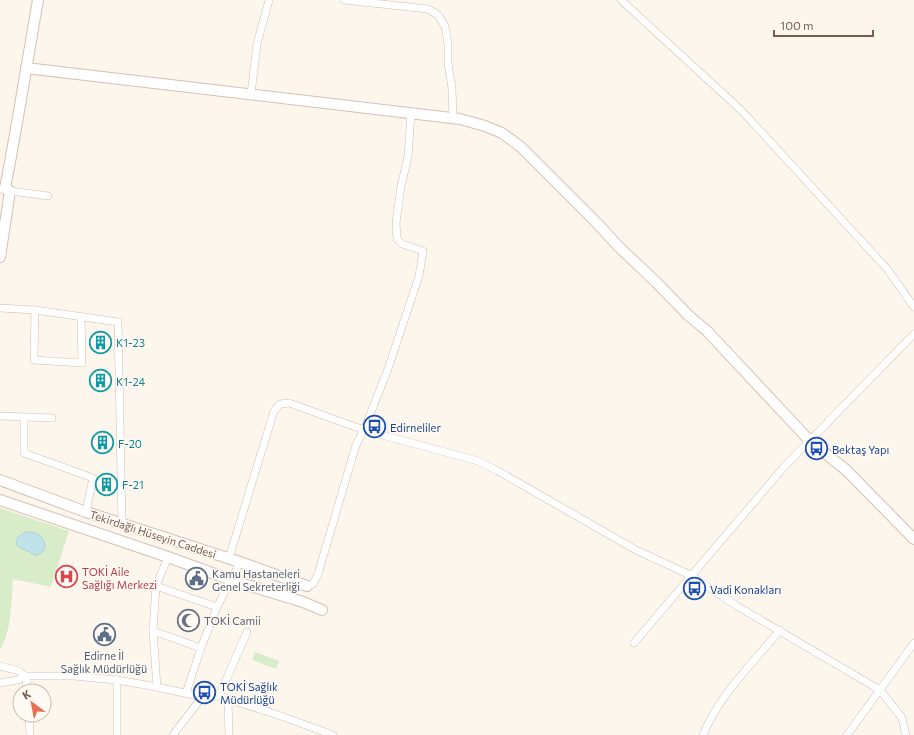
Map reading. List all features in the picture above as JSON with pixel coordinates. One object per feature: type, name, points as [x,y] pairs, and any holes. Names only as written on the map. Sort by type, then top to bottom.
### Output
[{"type":"street","points":[[0,257],[5,190],[22,100],[38,0]]},
{"type":"street","points":[[251,94],[257,44],[269,0]]},
{"type":"street","points":[[344,0],[428,9],[438,15],[445,26],[448,44],[448,64],[452,88],[452,118]]},
{"type":"street","points":[[621,0],[742,111],[888,270],[914,307]]},
{"type":"street","points":[[26,68],[452,118],[485,126],[502,133],[522,147],[619,247],[688,315],[707,331],[810,441],[846,470],[914,539]]},
{"type":"street","points":[[307,586],[313,584],[318,574],[356,445],[364,430],[388,369],[418,276],[423,251],[402,244],[397,239],[396,223],[401,186],[408,157],[411,113]]},
{"type":"street","points":[[5,190],[48,196]]},
{"type":"street","points":[[0,308],[35,310],[118,322],[122,523]]},
{"type":"street","points":[[35,310],[34,360],[82,363],[82,317]]},
{"type":"street","points":[[634,643],[690,575],[712,552],[783,468],[914,334]]},
{"type":"street","points":[[229,558],[274,411],[280,404],[289,403],[364,430],[478,461],[636,550],[690,575],[737,606],[880,690],[902,718],[906,735]]},
{"type":"street","points":[[0,416],[52,418]]},
{"type":"street","points":[[24,417],[24,453],[93,478],[86,512]]},
{"type":"street","name":"Tekirdağlı Hüseyin Caddesi","points":[[0,480],[86,512],[229,558],[307,586]]},
{"type":"street","points":[[0,500],[168,557],[230,580],[303,602],[322,610]]},
{"type":"street","points":[[157,687],[153,631],[156,586],[168,557]]},
{"type":"street","points":[[186,693],[201,648],[217,608],[240,562]]},
{"type":"street","points":[[156,586],[217,608]]},
{"type":"street","points":[[703,735],[723,700],[738,679],[780,630]]},
{"type":"street","points":[[153,631],[201,648]]},
{"type":"street","points":[[219,696],[247,632]]},
{"type":"street","points":[[847,735],[914,643]]},
{"type":"street","points":[[0,666],[19,671],[25,676],[26,683]]},
{"type":"street","points":[[0,683],[18,680],[25,676],[73,676],[116,680],[202,697],[219,696],[281,716],[329,734]]},
{"type":"street","points":[[116,680],[117,735]]},
{"type":"street","points":[[173,735],[202,697]]},
{"type":"street","points":[[228,700],[229,735]]},
{"type":"street","points":[[29,723],[30,735]]},
{"type":"green space","points":[[0,508],[69,531],[51,587],[13,579],[9,625],[0,650]]},
{"type":"green space","points":[[255,652],[279,661],[276,669],[252,660]]},
{"type":"water","points":[[28,532],[38,534],[43,539],[45,549],[38,555],[22,549],[16,542],[18,537]]},
{"type":"place","name":"K1-23","points":[[101,342]]},
{"type":"place","name":"K1-24","points":[[100,381]]},
{"type":"place","name":"Edirneliler","points":[[375,427]]},
{"type":"place","name":"F-20","points":[[102,443]]},
{"type":"place","name":"Bektaş Yapı","points":[[816,449]]},
{"type":"place","name":"F-21","points":[[106,484]]},
{"type":"place","name":"TOKİ Aile Sağlığı Merkezi","points":[[66,577]]},
{"type":"place","name":"Kamu Hastaneleri Genel Sekreterliği","points":[[196,579]]},
{"type":"place","name":"Vadi Konakları","points":[[694,589]]},
{"type":"place","name":"TOKİ Camii","points":[[189,620]]},
{"type":"place","name":"Edirne İl Sağlık Müdürlüğü","points":[[104,635]]},
{"type":"place","name":"TOKİ Sağlık Müdürlüğü","points":[[205,692]]}]
